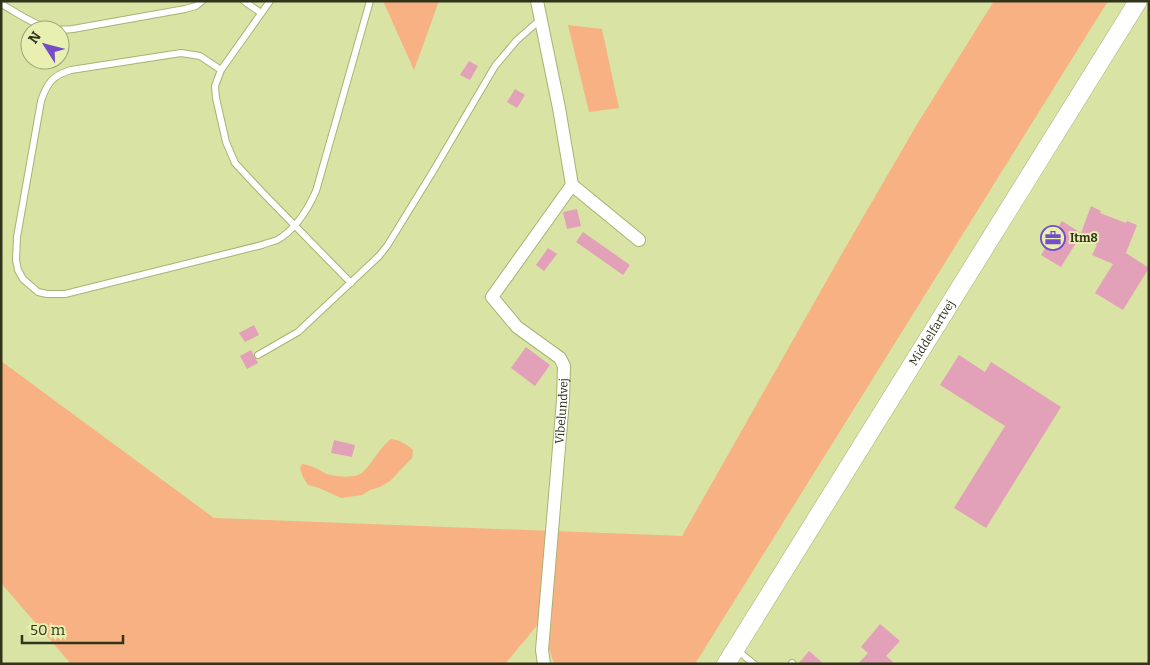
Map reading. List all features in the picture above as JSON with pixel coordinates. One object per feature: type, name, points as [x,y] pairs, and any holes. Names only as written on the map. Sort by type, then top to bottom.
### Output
[{"type":"main road","name":"Middelfartvej","points":[[731,656],[1138,1]]},
{"type":"street","points":[[537,1],[559,108],[572,185],[639,240]]},
{"type":"street","name":"Vibelundvej","points":[[544,664],[542,650],[564,366],[560,358],[517,327],[492,297],[572,185]]},
{"type":"lane","points":[[2,5],[37,24],[60,30],[186,9],[196,6],[202,1]]},
{"type":"lane","points":[[244,1],[261,14]]},
{"type":"lane","points":[[270,1],[221,70],[215,86],[226,142],[235,163],[351,282]]},
{"type":"lane","points":[[221,70],[200,56],[181,53],[72,70],[61,73],[52,80],[45,88],[41,101],[17,237],[16,260],[18,270],[23,279],[38,292],[65,294],[262,245],[277,239],[294,225],[309,207],[316,190],[370,1]]},
{"type":"lane","points":[[258,355],[298,332],[379,256],[432,173],[495,66],[517,40],[541,19]]},
{"type":"lane","points":[[731,656],[754,664]]},
{"type":"shaded area","points":[[385,1],[439,1],[414,70],[384,3]]},
{"type":"shaded area","points":[[994,1],[1108,1],[695,664],[554,664],[549,648],[552,614],[539,623],[505,664],[71,664],[1,583],[1,361],[214,518],[682,536],[916,126]]},
{"type":"shaded area","points":[[568,25],[602,29],[619,108],[589,112]]},
{"type":"shaded area","points":[[391,439],[400,441],[411,448],[413,450],[412,458],[390,481],[362,495],[341,498],[308,485],[303,477],[300,468],[302,464],[336,476],[347,477],[361,474]]},
{"type":"building","points":[[469,61],[478,66],[470,80],[460,75]]},
{"type":"building","points":[[515,89],[525,95],[517,108],[507,102]]},
{"type":"building","points":[[1091,206],[1101,211],[1100,213],[1137,225],[1126,253],[1149,268],[1123,310],[1095,293],[1113,264],[1092,255],[1097,245],[1079,238],[1061,267],[1041,255],[1062,221],[1081,233]]},
{"type":"building","points":[[577,209],[581,226],[567,229],[563,212]]},
{"type":"building","points":[[583,232],[630,265],[623,275],[576,242]]},
{"type":"building","points":[[548,248],[557,254],[544,271],[536,265]]},
{"type":"building","points":[[254,325],[259,335],[245,342],[239,333]]},
{"type":"building","points":[[526,347],[550,365],[535,386],[511,368]]},
{"type":"building","points":[[251,350],[258,363],[247,369],[240,356]]},
{"type":"building","points":[[959,355],[985,372],[991,362],[1061,407],[986,528],[954,508],[1005,426],[940,385]]},
{"type":"building","points":[[334,440],[355,445],[352,457],[331,453]]},
{"type":"building","points":[[880,624],[900,641],[886,656],[895,664],[858,664],[868,653],[861,647]]},
{"type":"building","points":[[809,651],[824,664],[798,664]]},
{"type":"place","name":"Itm8","points":[[1053,238]]}]
